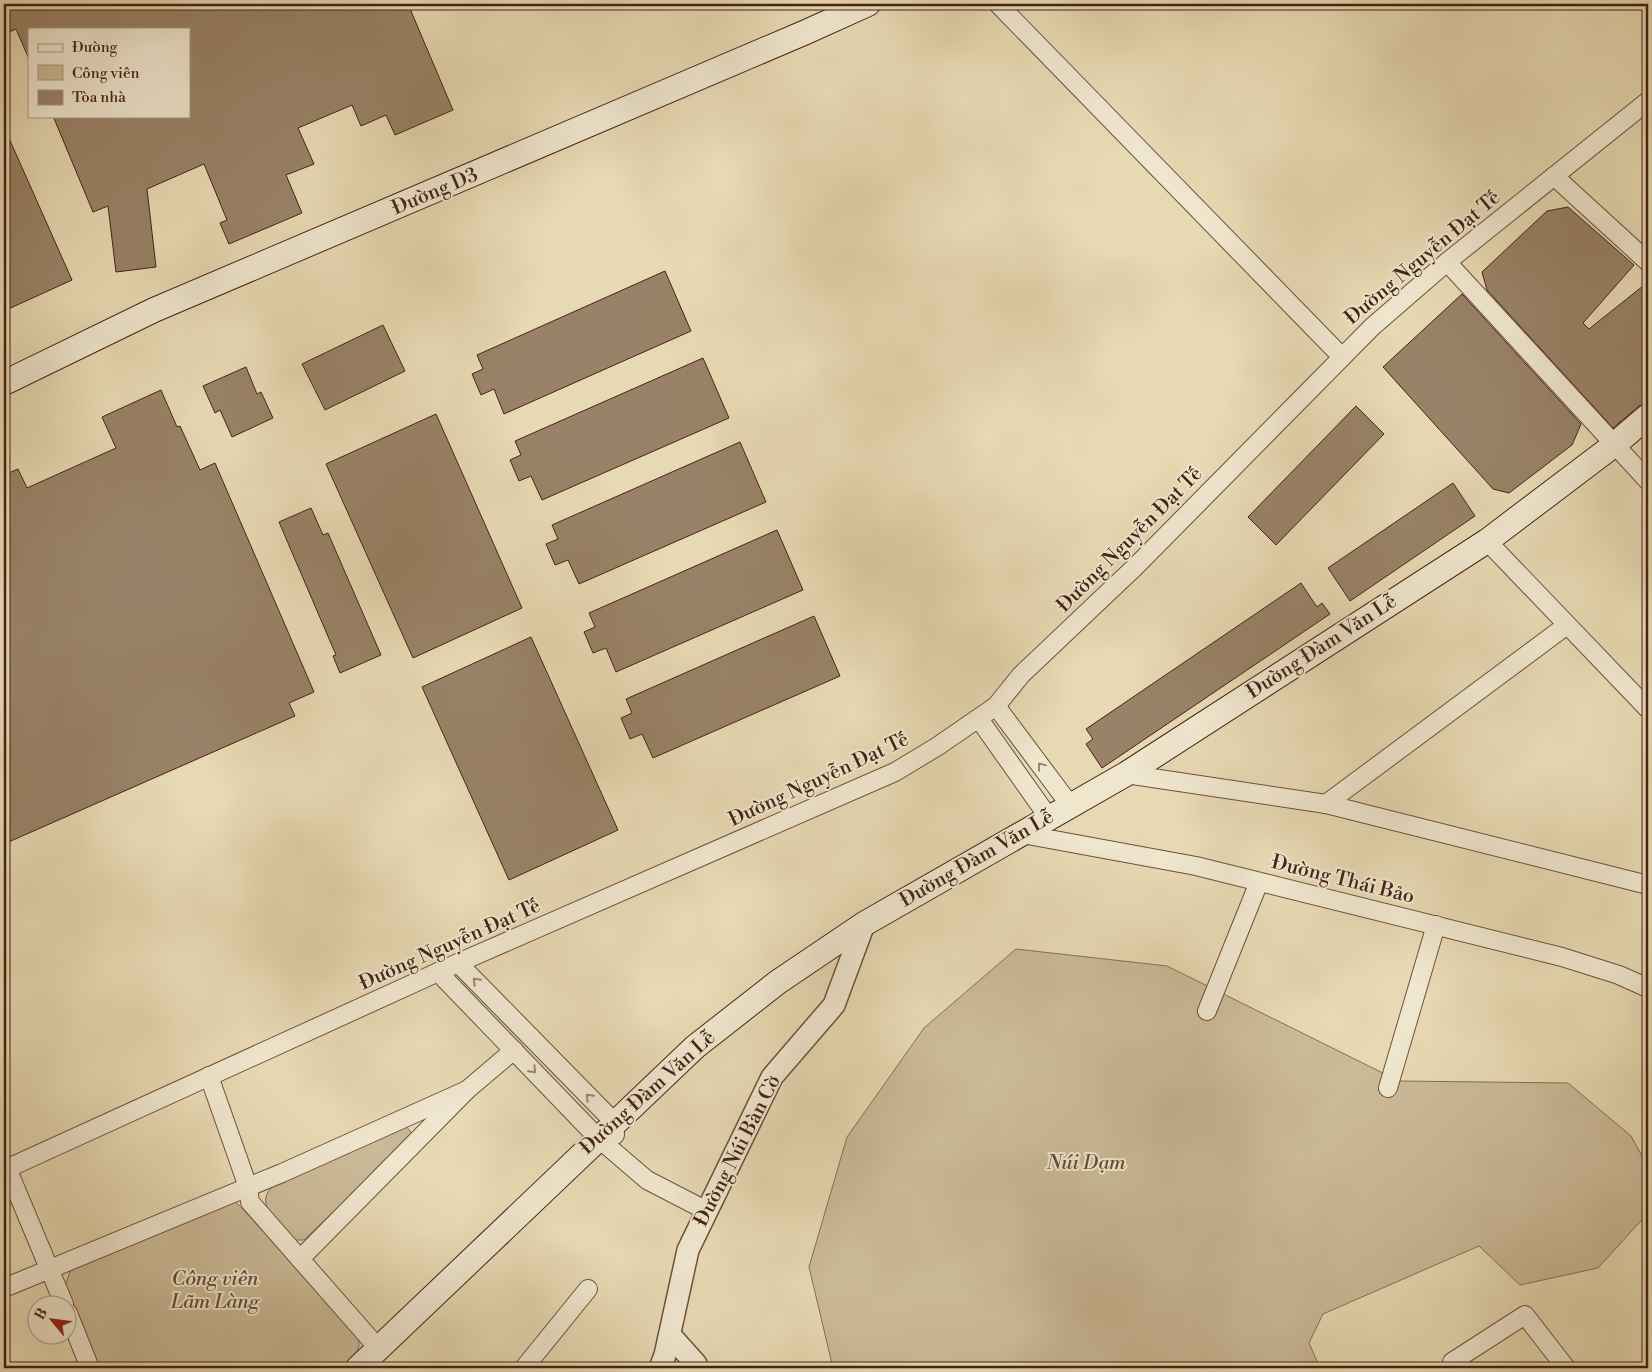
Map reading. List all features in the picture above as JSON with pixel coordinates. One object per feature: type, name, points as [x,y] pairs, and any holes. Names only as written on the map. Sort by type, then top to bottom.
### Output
[{"type":"main road","name":"Đường D3","points":[[4,383],[154,310],[868,4]]},
{"type":"main road","name":"Đường Đàm Văn Lễ","points":[[358,1368],[695,1047],[778,982],[864,924],[1126,774],[1487,541],[1614,445],[1648,416]]},
{"type":"street","points":[[998,4],[1342,357]]},
{"type":"street","name":"Đường Nguyễn Đạt Tế","points":[[5,1169],[458,963],[895,772],[979,718],[996,706],[1021,675],[1136,566],[1372,327],[1447,262],[1554,176],[1646,107]]},
{"type":"street","points":[[1554,176],[1648,262]]},
{"type":"street","points":[[1447,262],[1648,481]]},
{"type":"street","points":[[1487,541],[1648,709]]},
{"type":"street","points":[[1326,804],[1567,625]]},
{"type":"street","points":[[996,706],[1070,805]]},
{"type":"street","points":[[979,718],[1049,818]]},
{"type":"street","points":[[1126,774],[1326,804],[1648,885]]},
{"type":"street","name":"Đường Thái Bảo","points":[[1022,834],[1196,866],[1436,925],[1562,957],[1619,975],[1648,988]]},
{"type":"street","points":[[1207,1011],[1259,882]]},
{"type":"street","name":"Đường Núi Bàn Cờ","points":[[660,1368],[670,1335],[688,1250],[772,1077],[834,1005],[864,924]]},
{"type":"street","points":[[1388,1088],[1436,925]]},
{"type":"street","points":[[458,963],[606,1130],[616,1153],[647,1180],[707,1211]]},
{"type":"street","points":[[438,972],[514,1050],[606,1130]]},
{"type":"street","points":[[300,1259],[467,1090],[514,1050]]},
{"type":"street","points":[[210,1076],[248,1187],[250,1202],[379,1349]]},
{"type":"street","points":[[4,1288],[248,1187],[467,1090]]},
{"type":"street","points":[[5,1169],[60,1294]]},
{"type":"street","points":[[524,1368],[588,1289]]},
{"type":"street","points":[[1452,1362],[1524,1315],[1566,1368]]},
{"type":"street","points":[[670,1335],[696,1364],[696,1368]]},
{"type":"street","points":[[78,1338],[90,1368]]},
{"type":"green space","name":"Núi Dạm","points":[[1016,949],[1167,966],[1399,1081],[1568,1083],[1631,1136],[1648,1167],[1648,1213],[1598,1268],[1520,1285],[1479,1246],[1323,1314],[1309,1343],[1320,1368],[833,1368],[809,1267],[847,1137],[924,1028]]},
{"type":"green space","points":[[406,1126],[413,1135],[304,1240],[294,1240],[270,1214],[266,1199],[268,1191],[275,1184]]},
{"type":"green space","name":"Công viên Lãm Làng","points":[[234,1200],[355,1328],[359,1347],[355,1355],[341,1368],[100,1368],[78,1317],[78,1294],[68,1294],[65,1287],[70,1271]]},
{"type":"building","points":[[9,4],[408,4],[453,110],[395,135],[386,115],[361,126],[352,105],[298,128],[314,164],[286,175],[302,213],[229,244],[220,223],[227,220],[204,164],[147,189],[156,267],[116,272],[108,206],[93,212],[54,118],[190,118],[190,28],[28,28],[28,57],[16,29],[7,33],[4,26],[4,6]]},
{"type":"building","points":[[4,127],[72,280],[4,311]]},
{"type":"building","points":[[1568,207],[1634,265],[1583,323],[1589,329],[1648,282],[1648,403],[1639,406],[1613,428],[1487,290],[1482,272],[1547,211]]},
{"type":"building","points":[[665,271],[691,331],[504,414],[494,389],[481,395],[472,374],[483,369],[477,355]]},
{"type":"building","points":[[1462,294],[1581,424],[1572,445],[1509,493],[1493,489],[1383,367]]},
{"type":"building","points":[[383,325],[405,371],[325,410],[302,364]]},
{"type":"building","points":[[703,358],[729,418],[542,500],[531,476],[519,481],[510,460],[521,455],[515,441]]},
{"type":"building","points":[[246,367],[257,394],[261,392],[273,418],[232,437],[220,410],[215,413],[203,386]]},
{"type":"building","points":[[161,390],[177,427],[180,426],[200,470],[215,463],[314,692],[289,703],[295,716],[4,844],[4,475],[18,469],[27,488],[116,448],[102,417]]},
{"type":"building","points":[[1356,406],[1384,434],[1276,545],[1248,517]]},
{"type":"building","points":[[436,414],[522,608],[413,658],[326,464]]},
{"type":"building","points":[[740,442],[766,502],[579,584],[568,560],[555,565],[546,544],[558,539],[552,525]]},
{"type":"building","points":[[1453,483],[1475,516],[1350,601],[1328,568]]},
{"type":"building","points":[[311,508],[323,535],[328,533],[381,655],[340,673],[333,656],[336,655],[279,522]]},
{"type":"building","points":[[777,530],[803,590],[616,672],[606,648],[593,653],[584,632],[595,627],[589,613]]},
{"type":"building","points":[[1301,583],[1317,607],[1322,603],[1330,614],[1102,768],[1086,744],[1093,739],[1086,729]]},
{"type":"building","points":[[814,616],[840,676],[653,758],[642,734],[630,739],[621,718],[632,713],[626,699]]},
{"type":"building","points":[[531,637],[618,830],[509,880],[422,687]]}]
